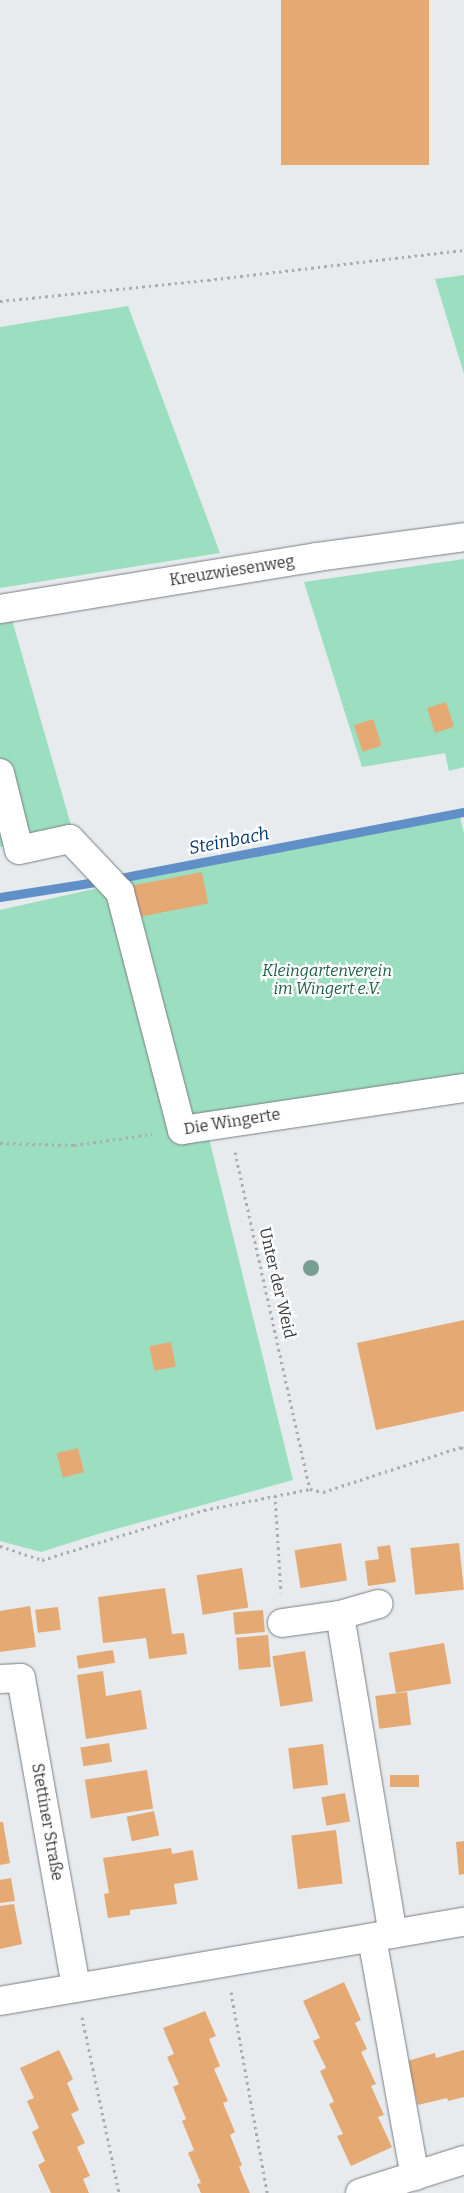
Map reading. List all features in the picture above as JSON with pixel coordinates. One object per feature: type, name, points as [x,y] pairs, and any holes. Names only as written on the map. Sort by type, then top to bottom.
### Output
[{"type":"street","name":"Kreuzwiesenweg","points":[[0,609],[317,556],[464,537]]},
{"type":"street","points":[[0,773],[19,850],[70,839],[120,892],[182,1130]]},
{"type":"street","name":"Die Wingerte","points":[[182,1130],[464,1088]]},
{"type":"street","points":[[282,1624],[340,1615],[378,1604]]},
{"type":"street","points":[[340,1615],[415,2176]]},
{"type":"street","name":"Stettiner Straße","points":[[0,1680],[21,1678],[76,1987]]},
{"type":"street","points":[[0,2000],[464,1922]]},
{"type":"street","points":[[360,2193],[464,2160]]},
{"type":"path","points":[[0,301],[208,280],[464,250]]},
{"type":"path","name":"Die Wingerte","points":[[0,1143],[74,1145],[182,1130]]},
{"type":"path","name":"Unter der Weid","points":[[234,1146],[310,1488]]},
{"type":"path","points":[[0,1546],[8,1547],[42,1560],[204,1510],[310,1488],[323,1492],[461,1447],[464,1449]]},
{"type":"path","points":[[275,1495],[282,1624]]},
{"type":"path","points":[[225,1961],[267,2193]]},
{"type":"path","points":[[76,1987],[118,2193]]},
{"type":"green space","points":[[464,275],[464,374],[435,279]]},
{"type":"green space","points":[[128,306],[220,553],[0,588],[0,327]]},
{"type":"green space","points":[[464,559],[464,767],[449,771],[445,753],[362,767],[304,582]]},
{"type":"green space","points":[[12,620],[73,832],[0,847],[0,622]]},
{"type":"green space","name":"Kleingartenverein im Wingert e.V.","points":[[460,817],[464,833],[464,1099],[207,1130],[293,1480],[98,1534],[41,1552],[0,1541],[0,910],[116,884]]},
{"type":"building","points":[[281,0],[429,0],[429,165],[281,165]]},
{"type":"building","points":[[446,702],[454,727],[435,733],[427,708]]},
{"type":"building","points":[[373,719],[382,746],[363,752],[354,725]]},
{"type":"building","points":[[202,872],[208,903],[134,918],[127,887]]},
{"type":"building","points":[[464,1320],[464,1411],[376,1430],[357,1343]]},
{"type":"building","points":[[171,1342],[176,1367],[154,1371],[149,1346]]},
{"type":"building","points":[[78,1448],[84,1472],[63,1478],[57,1453]]},
{"type":"building","points":[[341,1543],[347,1581],[301,1588],[295,1550]]},
{"type":"building","points":[[459,1543],[464,1590],[415,1595],[410,1548]]},
{"type":"building","points":[[390,1545],[396,1582],[368,1586],[365,1561],[379,1559],[377,1547]]},
{"type":"building","points":[[242,1568],[248,1608],[203,1615],[197,1575]]},
{"type":"building","points":[[165,1588],[172,1634],[184,1633],[187,1654],[149,1659],[146,1638],[103,1643],[98,1597]]},
{"type":"building","points":[[30,1606],[36,1647],[0,1652],[0,1611]]},
{"type":"building","points":[[58,1607],[61,1630],[38,1633],[35,1610]]},
{"type":"building","points":[[263,1610],[265,1632],[235,1635],[233,1613]]},
{"type":"building","points":[[268,1635],[271,1667],[239,1670],[236,1638]]},
{"type":"building","points":[[444,1643],[451,1683],[396,1693],[389,1653]]},
{"type":"building","points":[[113,1650],[115,1663],[78,1669],[76,1656]]},
{"type":"building","points":[[305,1651],[313,1701],[280,1707],[272,1656]]},
{"type":"building","points":[[103,1671],[106,1696],[141,1690],[147,1729],[86,1739],[77,1675]]},
{"type":"building","points":[[407,1692],[411,1725],[379,1729],[375,1696]]},
{"type":"building","points":[[109,1743],[112,1762],[83,1766],[80,1748]]},
{"type":"building","points":[[323,1744],[328,1785],[293,1789],[288,1748]]},
{"type":"building","points":[[147,1770],[153,1809],[91,1818],[85,1780]]},
{"type":"building","points":[[390,1775],[419,1775],[419,1787],[390,1787]]},
{"type":"building","points":[[345,1793],[350,1822],[326,1826],[321,1797]]},
{"type":"building","points":[[154,1811],[159,1835],[132,1841],[127,1817]]},
{"type":"building","points":[[0,1822],[3,1822],[10,1863],[0,1865]]},
{"type":"building","points":[[336,1830],[343,1884],[298,1889],[291,1835]]},
{"type":"building","points":[[464,1841],[464,1874],[459,1875],[456,1842]]},
{"type":"building","points":[[171,1848],[172,1854],[193,1850],[198,1880],[174,1884],[177,1904],[130,1910],[130,1915],[108,1918],[104,1894],[109,1893],[103,1858]]},
{"type":"building","points":[[11,1878],[15,1901],[0,1903],[0,1880]]},
{"type":"building","points":[[14,1904],[22,1944],[0,1949],[0,1906]]},
{"type":"building","points":[[344,1982],[361,2020],[355,2023],[367,2049],[361,2052],[376,2084],[371,2086],[384,2115],[378,2117],[392,2147],[351,2166],[337,2136],[343,2134],[329,2104],[334,2102],[320,2071],[326,2068],[313,2041],[320,2038],[303,2001]]},
{"type":"building","points":[[205,2011],[216,2036],[209,2039],[220,2066],[214,2069],[228,2101],[223,2103],[235,2132],[230,2135],[242,2165],[239,2167],[250,2193],[201,2193],[197,2184],[201,2183],[188,2153],[194,2150],[182,2121],[186,2119],[173,2087],[179,2084],[167,2057],[174,2054],[163,2028]]},
{"type":"building","points":[[59,2050],[73,2079],[67,2083],[79,2110],[71,2114],[85,2143],[77,2147],[90,2176],[83,2179],[89,2193],[51,2193],[38,2165],[45,2161],[32,2132],[39,2128],[27,2101],[34,2098],[20,2068]]},
{"type":"building","points":[[464,2050],[464,2097],[448,2101],[447,2098],[418,2105],[407,2061],[435,2053],[436,2058]]},
{"type":"waterway","name":"Steinbach","points":[[0,897],[115,879],[464,812]]}]
